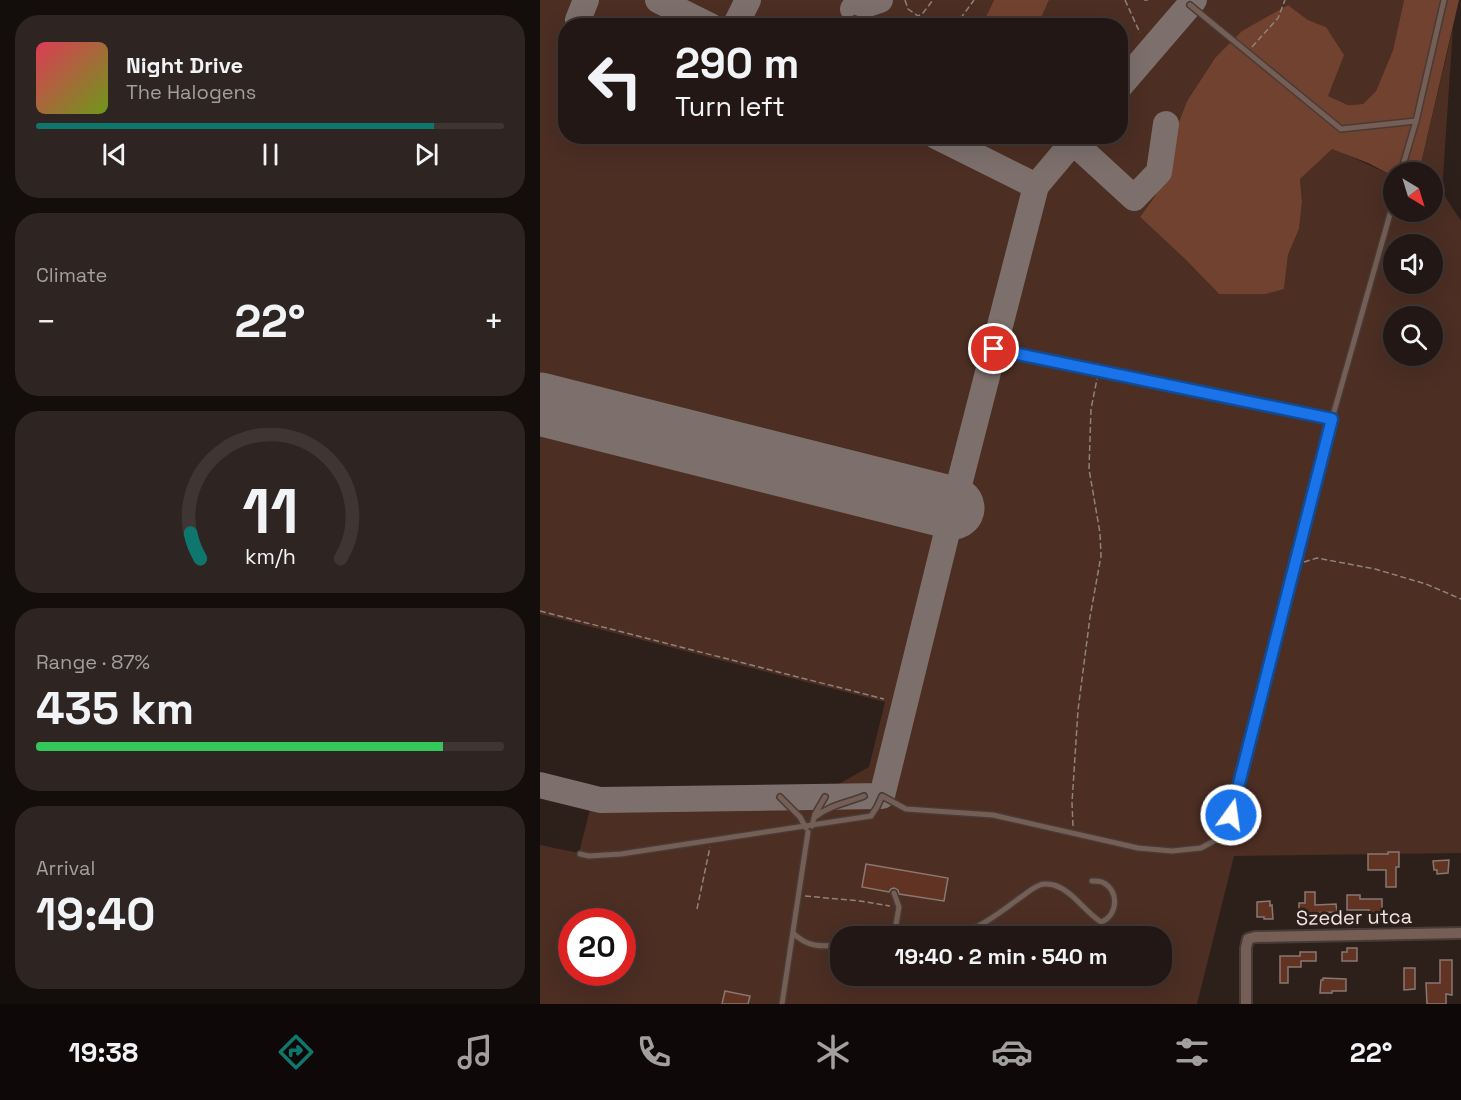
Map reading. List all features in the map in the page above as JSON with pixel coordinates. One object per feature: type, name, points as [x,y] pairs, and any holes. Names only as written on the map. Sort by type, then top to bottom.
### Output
[{"type":"street","name":"Szeder utca","points":[[1246,1004],[1248,939],[1255,937],[1461,933]]},
{"type":"lane","points":[[1404,162],[1416,121],[1444,0]]},
{"type":"lane","points":[[1190,5],[1341,129],[1416,121]]},
{"type":"lane","points":[[580,854],[589,856],[621,854],[809,828],[871,816],[882,796],[906,809],[993,815],[1138,848],[1172,851],[1201,848],[1214,841],[1231,815],[1332,419],[1388,222]]},
{"type":"lane","points":[[994,349],[1332,419]]},
{"type":"lane","points":[[814,818],[840,803],[864,796]]},
{"type":"lane","points":[[780,797],[809,828]]},
{"type":"lane","points":[[782,1004],[809,828],[825,797]]},
{"type":"lane","points":[[979,926],[1040,884],[1056,886],[1068,892],[1101,922],[1112,915],[1115,905],[1114,897],[1109,887],[1103,882],[1092,881]]},
{"type":"lane","points":[[894,893],[899,907],[896,926]]},
{"type":"lane","points":[[793,933],[807,944],[820,947],[830,946]]},
{"type":"path","points":[[905,0],[908,9],[918,16],[933,0]]},
{"type":"path","points":[[961,18],[974,0]]},
{"type":"path","points":[[1125,0],[1140,33]]},
{"type":"path","points":[[1247,52],[1278,18],[1284,0]]},
{"type":"path","points":[[1073,833],[1072,803],[1078,710],[1090,617],[1101,556],[1100,533],[1089,469],[1091,410],[1099,371]]},
{"type":"path","points":[[1295,566],[1317,558],[1374,569],[1426,584],[1461,599]]},
{"type":"path","points":[[540,611],[884,699]]},
{"type":"path","points":[[697,909],[711,840]]},
{"type":"path","points":[[799,896],[899,907]]},
{"type":"shaded area","points":[[540,0],[994,0],[985,18],[558,18],[558,144],[1128,144],[1128,18],[1041,18],[1049,0],[1404,0],[1393,50],[1376,91],[1363,104],[1348,105],[1328,96],[1326,27],[1308,20],[1288,5],[1268,17],[1215,58],[1187,101],[1155,196],[1140,217],[1219,294],[1284,289],[1288,255],[1299,229],[1302,202],[1300,179],[1332,148],[1383,171],[1383,222],[1443,222],[1443,194],[1461,221],[1461,853],[1234,856],[1197,1004],[540,1004],[540,845],[579,853],[592,801],[540,787],[540,779],[587,790],[837,785],[869,767],[885,702],[540,614]]},
{"type":"shaded area","points":[[994,0],[1049,0],[1041,18],[985,18]]},
{"type":"shaded area","points":[[1404,0],[1459,0],[1421,162],[1383,162],[1383,171],[1332,149],[1300,179],[1302,202],[1299,229],[1288,255],[1284,289],[1265,294],[1219,294],[1140,217],[1155,196],[1187,101],[1215,58],[1242,31],[1288,5],[1308,20],[1326,27],[1344,55],[1328,96],[1348,105],[1363,104],[1376,91],[1393,50]]},
{"type":"shaded area","points":[[1453,28],[1443,177],[1443,162],[1421,162]]},
{"type":"building","points":[[1388,852],[1399,852],[1396,887],[1386,887],[1386,870],[1368,870],[1368,854],[1388,854]]},
{"type":"building","points":[[1449,860],[1448,873],[1437,874],[1433,861]]},
{"type":"building","points":[[866,864],[948,878],[944,901],[899,894],[894,888],[889,892],[862,887]]},
{"type":"building","points":[[1305,892],[1315,892],[1315,905],[1336,904],[1337,912],[1305,913],[1305,911],[1299,911],[1299,903],[1305,903]]},
{"type":"building","points":[[1347,895],[1360,895],[1360,899],[1382,899],[1382,919],[1371,919],[1369,910],[1347,910]]},
{"type":"building","points":[[1270,901],[1273,919],[1257,917],[1257,902]]},
{"type":"building","points":[[1347,948],[1357,948],[1357,961],[1342,961],[1342,952],[1347,952]]},
{"type":"building","points":[[1300,952],[1316,952],[1316,961],[1301,961],[1301,967],[1288,967],[1288,983],[1280,983],[1280,956],[1300,956]]},
{"type":"building","points":[[1440,960],[1452,960],[1452,995],[1446,994],[1446,1004],[1427,1004],[1426,983],[1440,983]]},
{"type":"building","points":[[1404,968],[1415,968],[1415,989],[1404,990]]},
{"type":"building","points":[[1323,978],[1346,979],[1346,991],[1320,993]]},
{"type":"building","points":[[725,991],[750,996],[748,1004],[722,1004]]},
{"type":"taxiway","points":[[579,18],[586,0]]},
{"type":"taxiway","points":[[658,0],[694,18]]},
{"type":"taxiway","points":[[739,18],[748,0]]},
{"type":"taxiway","points":[[853,9],[880,0]]},
{"type":"taxiway","points":[[1128,77],[1194,0]]},
{"type":"taxiway","points":[[1075,144],[1134,198],[1159,172],[1166,124]]},
{"type":"taxiway","points":[[952,144],[1036,186]]},
{"type":"taxiway","points":[[540,785],[600,800],[882,796],[1036,186],[1071,144]]},
{"type":"runway","points":[[540,404],[953,508]]},
{"type":"route","points":[[994,349],[1332,419],[1231,815]]}]
